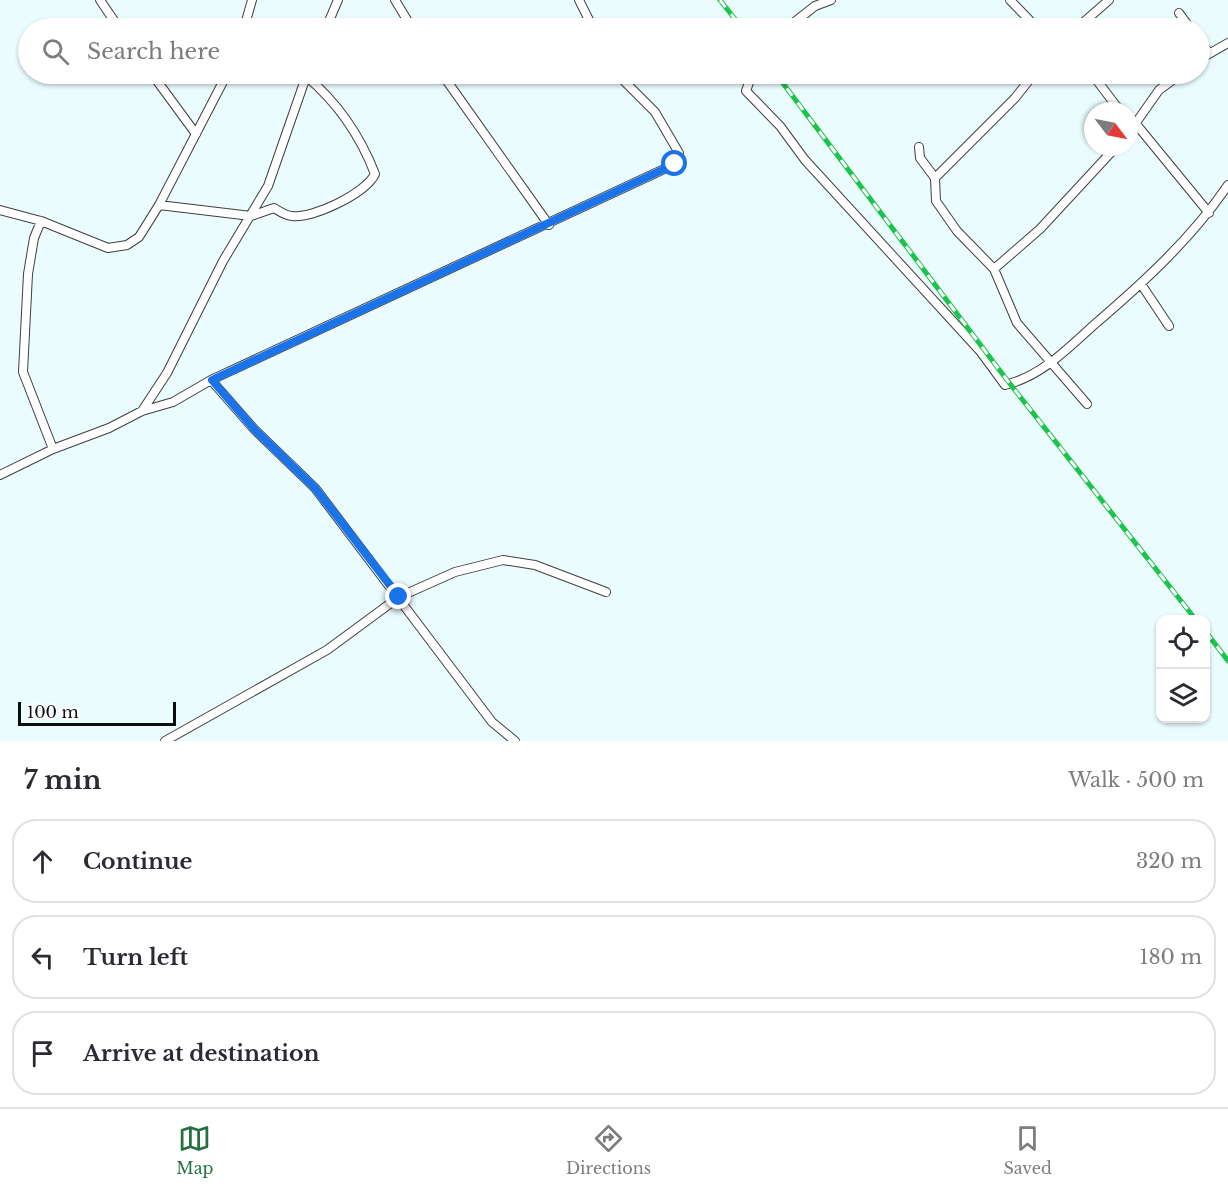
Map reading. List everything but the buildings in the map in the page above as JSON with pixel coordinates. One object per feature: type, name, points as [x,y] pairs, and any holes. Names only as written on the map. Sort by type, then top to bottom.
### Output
[{"type":"street","points":[[100,0],[112,18]]},
{"type":"street","points":[[247,18],[252,0]]},
{"type":"street","points":[[330,18],[338,0]]},
{"type":"street","points":[[395,0],[406,18]]},
{"type":"street","points":[[579,0],[588,18]]},
{"type":"street","points":[[800,18],[815,6],[831,0]]},
{"type":"street","points":[[1010,0],[1027,18]]},
{"type":"street","points":[[1088,18],[1109,0]]},
{"type":"street","points":[[1179,14],[1182,18]]},
{"type":"street","points":[[1210,52],[1228,43]]},
{"type":"street","points":[[159,84],[195,134]]},
{"type":"street","points":[[0,210],[41,221],[108,248],[118,248],[139,237],[159,205],[221,84]]},
{"type":"street","points":[[142,411],[167,373],[223,261],[268,186],[304,84]]},
{"type":"street","points":[[159,205],[251,216],[274,208],[291,216],[317,213],[367,185],[375,174],[347,119],[331,97],[317,84]]},
{"type":"street","points":[[449,84],[549,225]]},
{"type":"street","points":[[0,475],[53,449],[109,428],[142,411],[173,402],[212,380],[349,318],[461,262],[549,225],[675,164],[679,153],[655,112],[627,84]]},
{"type":"street","points":[[749,84],[746,91],[780,126],[805,160],[980,351],[1005,385],[1026,379],[1052,362],[1141,284],[1209,213],[1228,185]]},
{"type":"street","points":[[935,178],[1026,84]]},
{"type":"street","points":[[1100,84],[1113,102]]},
{"type":"street","points":[[1138,118],[1159,90],[1167,84]]},
{"type":"street","points":[[1138,133],[1209,213]]},
{"type":"street","points":[[919,147],[920,158],[935,178],[936,201],[957,231],[993,269],[1017,323],[1087,404]]},
{"type":"street","points":[[993,269],[1040,229],[1108,156]]},
{"type":"street","points":[[41,221],[34,238],[28,274],[23,372],[53,449]]},
{"type":"street","points":[[1141,284],[1168,326]]},
{"type":"street","points":[[212,380],[254,429],[315,488],[492,722],[515,741]]},
{"type":"street","points":[[165,741],[327,650],[399,597],[455,572],[503,560],[535,565],[606,592]]},
{"type":"railway","points":[[720,0],[734,18]]},
{"type":"railway","points":[[784,84],[1007,380],[1192,615]]},
{"type":"railway","points":[[1210,637],[1228,661]]},
{"type":"route","points":[[399,597],[315,488],[254,429],[212,380],[349,318],[461,262],[549,225],[675,164]]}]
